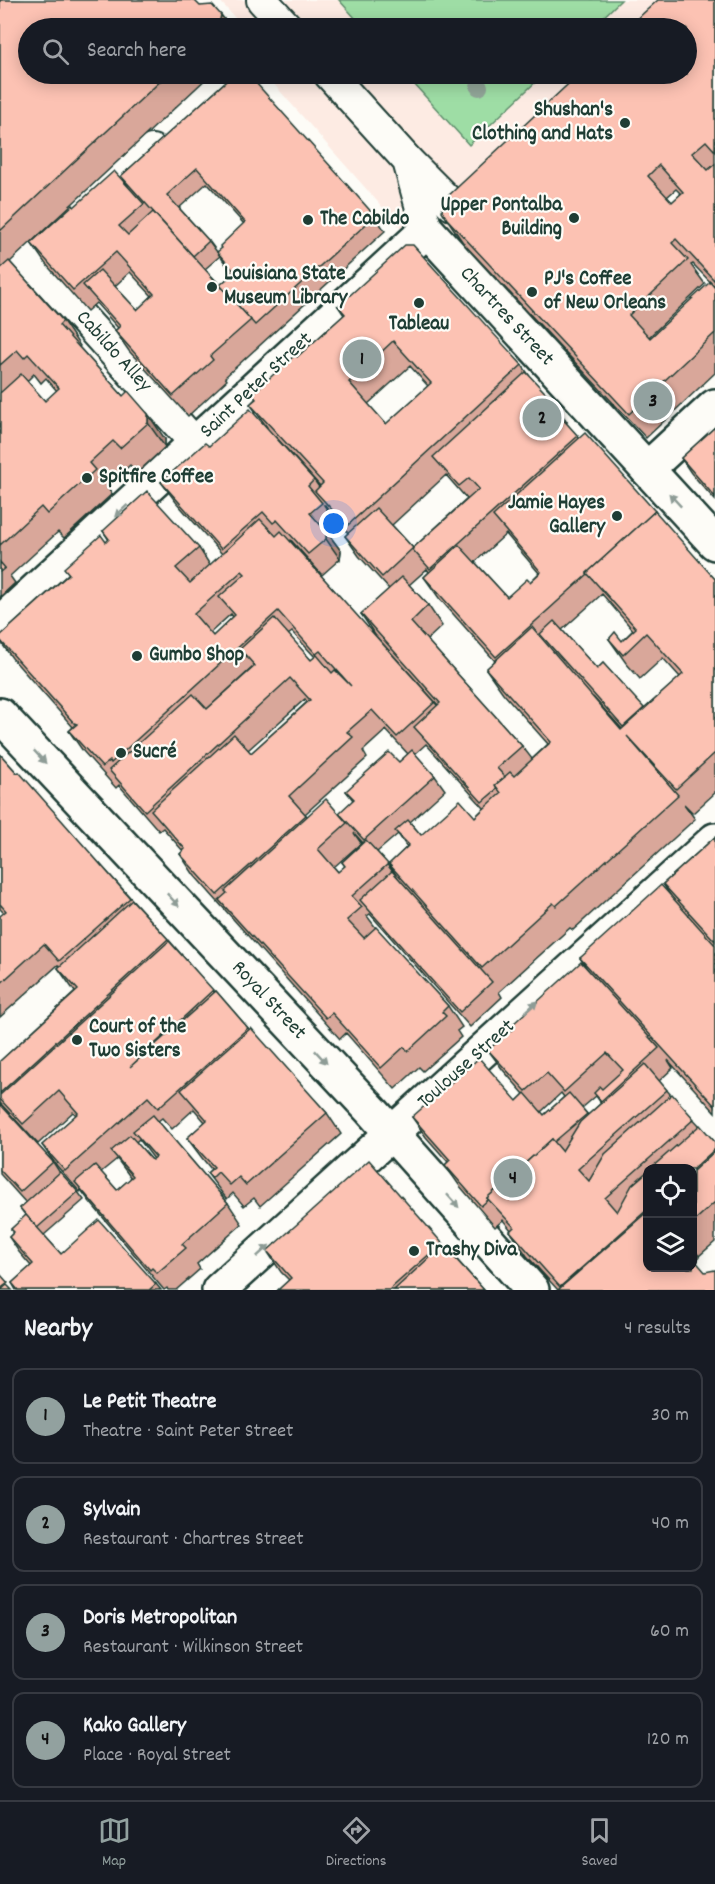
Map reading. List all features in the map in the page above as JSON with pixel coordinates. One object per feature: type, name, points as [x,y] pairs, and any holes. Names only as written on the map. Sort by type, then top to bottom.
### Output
[{"type":"street","points":[[262,0],[278,18]]},
{"type":"street","name":"Chartres Street","points":[[338,84],[408,161],[427,230],[715,543]]},
{"type":"street","points":[[0,290],[168,136]]},
{"type":"street","points":[[408,161],[452,205]]},
{"type":"street","name":"Saint Peter Street","points":[[0,623],[427,230],[474,184]]},
{"type":"street","name":"Cabildo Alley","points":[[32,261],[195,443]]},
{"type":"street","points":[[647,469],[715,406]]},
{"type":"street","name":"Royal Street","points":[[0,715],[392,1134],[532,1290]]},
{"type":"street","name":"Toulouse Street","points":[[219,1290],[715,840]]},
{"type":"shaded area","points":[[219,0],[339,0],[355,18],[235,18]]},
{"type":"shaded area","points":[[621,0],[702,0],[682,18],[602,18]]},
{"type":"shaded area","points":[[274,84],[414,84],[469,145],[533,84],[612,84],[440,245],[413,242]]},
{"type":"green space","points":[[339,0],[621,0],[602,18],[355,18]]},
{"type":"green space","points":[[414,84],[533,84],[469,145]]},
{"type":"building","points":[[0,0],[194,0],[200,6],[212,5],[221,15],[220,18],[18,18],[18,84],[157,84],[0,231]]},
{"type":"building","name":"Upper Pontalba Building","points":[[658,0],[715,0],[715,151],[706,141],[692,153],[708,170],[715,164],[715,281],[676,239],[672,243],[688,260],[629,315],[650,338],[710,282],[715,288],[715,333],[629,414],[447,219],[442,211],[447,197],[568,84],[697,84],[697,18],[638,18]],"holes":[[[659,165],[683,192],[672,202],[648,176]]]},
{"type":"building","name":"The Cabildo","points":[[223,84],[257,84],[375,216],[255,325],[220,285],[235,272],[217,252],[222,248],[220,246],[245,222],[197,168],[167,195],[209,241],[193,256],[121,176]]},
{"type":"building","points":[[114,171],[144,204],[119,226],[128,235],[153,212],[251,320],[210,356],[213,360],[173,396],[115,331],[120,326],[83,285],[100,270],[137,310],[154,294],[116,252],[73,290],[31,243]]},
{"type":"building","points":[[405,245],[413,245],[522,365],[347,526],[315,491],[323,483],[250,404],[256,399],[252,394],[345,314],[338,306]],"holes":[[[393,341],[431,383],[386,424],[349,382]]]},
{"type":"building","points":[[9,261],[63,321],[59,325],[123,396],[128,391],[148,414],[148,423],[120,448],[113,441],[89,463],[95,470],[47,514],[41,507],[0,545],[0,393],[21,374],[45,401],[59,388],[28,354],[24,358],[17,350],[0,365],[0,269]]},
{"type":"building","points":[[526,372],[553,401],[550,405],[578,436],[430,569],[412,549],[479,489],[469,478],[459,486],[433,457]]},
{"type":"building","points":[[250,409],[314,480],[308,486],[322,503],[310,513],[326,531],[326,539],[308,554],[277,520],[273,523],[263,512],[221,549],[161,482],[205,443],[209,446]]},
{"type":"building","points":[[715,427],[715,497],[681,458]]},
{"type":"building","points":[[585,433],[655,511],[496,657],[424,577],[459,545],[507,597],[527,579],[530,582],[541,572],[493,516]]},
{"type":"building","points":[[147,491],[199,548],[176,568],[190,583],[260,519],[276,536],[281,531],[435,702],[397,737],[372,710],[347,732],[353,737],[289,796],[306,815],[217,895],[180,854],[185,849],[151,810],[234,734],[251,753],[310,700],[290,678],[145,811],[109,770],[193,694],[207,709],[255,666],[240,649],[274,618],[311,660],[317,655],[332,673],[335,670],[351,686],[320,651],[316,654],[278,611],[111,763],[110,761],[102,767],[69,731],[77,724],[0,640],[0,636],[69,574],[64,568],[101,535],[106,542],[109,539],[103,531]],"holes":[[[242,571],[245,574],[219,597],[235,615],[213,636],[194,614]]]},
{"type":"building","points":[[376,508],[413,548],[382,577],[345,536]]},
{"type":"building","points":[[655,511],[715,579],[715,753],[676,789],[627,736],[678,795],[556,906],[553,903],[482,968],[389,864],[409,845],[395,831],[408,820],[421,835],[460,800],[475,817],[501,793],[495,785],[510,772],[514,776],[551,742],[486,669],[532,627],[621,730],[683,674],[646,633],[623,655],[609,639],[615,632],[622,641],[636,628],[587,573]]},
{"type":"building","points":[[0,562],[5,568],[0,572]]},
{"type":"building","points":[[402,577],[428,605],[411,622],[522,746],[497,768],[505,777],[495,785],[497,789],[482,802],[414,727],[440,703],[361,614]]},
{"type":"building","points":[[554,621],[597,669],[603,663],[644,708],[623,727],[540,634]]},
{"type":"building","points":[[412,750],[435,776],[364,840],[339,813],[354,799],[346,791],[389,752],[399,762]]},
{"type":"building","points":[[0,754],[17,773],[19,772],[130,898],[59,961],[44,944],[0,984],[0,916],[6,911],[0,904]]},
{"type":"building","points":[[326,799],[347,823],[318,849],[338,872],[345,866],[342,862],[366,840],[388,864],[352,896],[362,907],[347,920],[364,938],[376,927],[448,1006],[442,1012],[446,1016],[408,1051],[404,1047],[381,1068],[332,1013],[326,1018],[219,900],[227,893],[225,891]]},
{"type":"building","points":[[715,837],[715,941],[663,884]]},
{"type":"building","points":[[392,871],[492,982],[460,1012],[360,900]]},
{"type":"building","points":[[661,885],[715,945],[715,1106],[580,958]]},
{"type":"building","points":[[132,900],[168,939],[0,1093],[0,1061],[78,990],[58,968]]},
{"type":"building","points":[[169,941],[213,990],[130,1067],[216,991],[248,1028],[158,1108],[148,1097],[65,1171],[42,1145],[78,1113],[59,1091],[23,1124],[0,1099],[0,1095]]},
{"type":"building","points":[[581,962],[659,1048],[601,1101],[594,1093],[600,1087],[602,1089],[623,1070],[607,1053],[564,1092],[547,1073],[526,1091],[488,1050],[515,1027],[513,1024]]},
{"type":"building","points":[[251,1028],[327,1113],[246,1185],[239,1177],[230,1185],[218,1172],[212,1178],[207,1173],[214,1167],[187,1138],[207,1120],[181,1090]]},
{"type":"building","points":[[479,1058],[517,1101],[525,1093],[544,1115],[569,1093],[587,1114],[554,1142],[552,1139],[481,1206],[445,1165],[450,1160],[412,1117]]},
{"type":"building","points":[[645,1064],[667,1090],[578,1169],[589,1181],[605,1154],[672,1094],[694,1119],[605,1198],[617,1212],[632,1185],[643,1175],[643,1213],[560,1287],[510,1231],[514,1227],[487,1198],[552,1139],[562,1151],[580,1122]]},
{"type":"building","points":[[0,1104],[53,1162],[20,1192],[0,1170]]},
{"type":"building","points":[[153,1115],[228,1203],[182,1244],[186,1248],[157,1273],[152,1268],[150,1270],[75,1182],[95,1165],[117,1190],[133,1176],[111,1151],[130,1135],[152,1160],[156,1157],[133,1131]]},
{"type":"building","points":[[700,1125],[715,1142],[715,1149],[697,1165],[656,1164]]},
{"type":"building","points":[[715,1151],[715,1202],[697,1218],[697,1218],[697,1167]]},
{"type":"building","points":[[369,1160],[442,1243],[389,1290],[278,1290],[291,1278],[267,1251]]},
{"type":"building","points":[[60,1172],[78,1192],[37,1228],[20,1208]]},
{"type":"building","points":[[26,1215],[61,1254],[99,1220],[156,1284],[149,1290],[18,1290],[12,1283],[33,1264],[9,1237],[14,1232],[11,1229]]},
{"type":"building","points":[[643,1215],[643,1272],[697,1272],[697,1263],[705,1272],[715,1270],[715,1290],[559,1289]]},
{"type":"building","points":[[443,1245],[484,1290],[394,1290]]},
{"type":"building","points":[[0,1274],[8,1283],[0,1289]]},
{"type":"building","points":[[7,1285],[12,1290],[1,1290]]},
{"type":"place","name":"Shushan's Clothing and Hats","points":[[625,123]]},
{"type":"place","name":"Upper Pontalba Building","points":[[574,218]]},
{"type":"place","name":"The Cabildo","points":[[308,220]]},
{"type":"place","name":"Louisiana State Museum Library","points":[[212,287]]},
{"type":"place","name":"PJ's Coffee of New Orleans","points":[[532,292]]},
{"type":"place","name":"Tableau","points":[[419,303]]},
{"type":"place","name":"Le Petit Theatre","points":[[362,359]]},
{"type":"place","name":"Doris Metropolitan","points":[[653,401]]},
{"type":"place","name":"Sylvain","points":[[542,418]]},
{"type":"place","name":"Spitfire Coffee","points":[[87,478]]},
{"type":"place","name":"Jamie Hayes Gallery","points":[[617,516]]},
{"type":"place","name":"Gumbo Shop","points":[[137,656]]},
{"type":"place","name":"Sucré","points":[[121,753]]},
{"type":"place","name":"Court of the Two Sisters","points":[[77,1040]]},
{"type":"place","name":"Kako Gallery","points":[[513,1178]]},
{"type":"place","name":"Trashy Diva","points":[[414,1251]]}]
